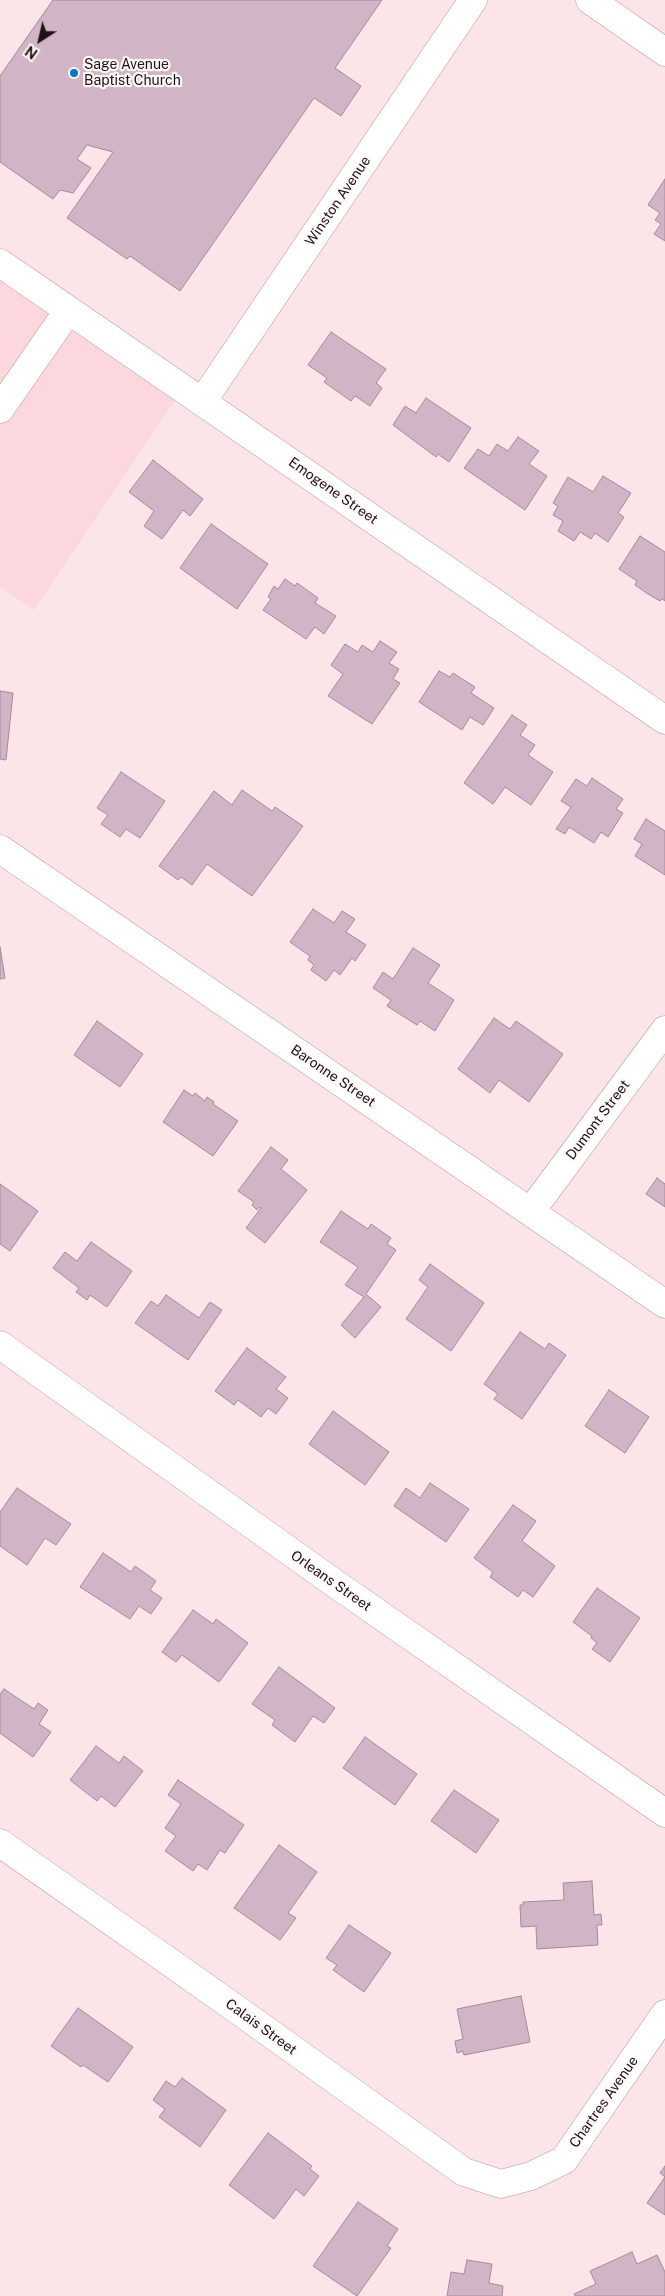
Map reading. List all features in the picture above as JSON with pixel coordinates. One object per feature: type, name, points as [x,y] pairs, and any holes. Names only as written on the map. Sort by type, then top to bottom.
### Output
[{"type":"street","name":"Winston Avenue","points":[[202,402],[473,0]]},
{"type":"street","points":[[590,0],[665,52]]},
{"type":"street","name":"Emogene Street","points":[[0,263],[665,720]]},
{"type":"street","points":[[0,409],[68,311]]},
{"type":"street","name":"Baronne Street","points":[[0,849],[665,1304]]},
{"type":"street","name":"Dumont Street","points":[[531,1211],[665,1030]]},
{"type":"street","name":"Orleans Street","points":[[0,1345],[340,1587],[665,1813]]},
{"type":"street","name":"Calais Street","points":[[0,1844],[235,2008],[464,2172],[501,2184],[531,2176]]},
{"type":"street","name":"Chartres Avenue","points":[[531,2176],[564,2160],[665,2014]]},
{"type":"shaded area","points":[[0,279],[175,400],[34,610],[0,587]]},
{"type":"building","points":[[53,0],[382,0],[335,68],[361,86],[341,116],[314,98],[180,291],[130,256],[127,259],[67,218],[113,152],[87,145],[77,159],[91,168],[73,193],[60,190],[53,199],[0,162],[0,76]]},
{"type":"building","points":[[665,179],[665,241],[654,234],[661,224],[655,220],[660,213],[648,205]]},
{"type":"building","points":[[331,332],[386,369],[376,383],[382,388],[370,406],[355,396],[351,401],[324,382],[327,378],[308,365]]},
{"type":"building","points":[[426,398],[471,428],[449,462],[438,454],[436,457],[393,425],[405,406],[416,413]]},
{"type":"building","points":[[518,437],[539,451],[529,464],[547,476],[525,510],[464,468],[478,449],[489,456],[497,444],[508,451]]},
{"type":"building","points":[[153,460],[203,499],[190,516],[183,510],[162,539],[144,526],[154,511],[129,492]]},
{"type":"building","points":[[603,476],[631,493],[618,513],[624,517],[608,542],[595,533],[591,539],[580,532],[574,541],[558,531],[563,521],[553,515],[558,506],[553,503],[568,477],[593,492]]},
{"type":"building","points":[[211,524],[268,564],[237,609],[180,568]]},
{"type":"building","points":[[640,536],[665,552],[665,601],[662,599],[660,601],[635,585],[637,581],[619,569]]},
{"type":"building","points":[[285,579],[295,586],[297,583],[318,598],[315,603],[336,616],[324,634],[315,627],[306,639],[263,610],[271,599],[268,597],[274,586],[278,589]]},
{"type":"building","points":[[380,641],[397,652],[389,663],[399,669],[393,679],[400,683],[372,724],[328,696],[343,674],[331,665],[345,644],[358,652],[362,645],[373,652]]},
{"type":"building","points":[[439,671],[450,677],[453,673],[475,687],[471,693],[494,708],[483,725],[470,717],[462,730],[419,702]]},
{"type":"building","points":[[0,691],[13,693],[6,760],[0,759]]},
{"type":"building","points":[[512,715],[527,725],[520,735],[535,745],[528,755],[553,772],[531,805],[505,787],[493,804],[464,783]]},
{"type":"building","points":[[121,772],[165,801],[140,838],[126,829],[120,837],[101,824],[108,815],[97,808]]},
{"type":"building","points":[[592,778],[623,799],[616,809],[623,813],[608,837],[601,832],[594,843],[569,827],[565,834],[556,829],[571,807],[561,801],[576,779],[587,786]]},
{"type":"building","points":[[242,790],[272,811],[275,807],[303,826],[252,896],[207,864],[192,885],[181,877],[178,880],[159,866],[214,791],[232,805]]},
{"type":"building","points":[[646,819],[665,831],[665,875],[635,856],[642,844],[634,839]]},
{"type":"building","points":[[313,909],[334,923],[342,911],[355,919],[346,932],[366,945],[355,961],[352,958],[340,975],[334,970],[326,981],[311,970],[314,965],[308,960],[310,956],[290,942]]},
{"type":"building","points":[[0,947],[5,978],[0,979]]},
{"type":"building","points":[[413,948],[440,965],[428,983],[454,1000],[435,1031],[420,1021],[417,1025],[387,1006],[391,1000],[373,988],[383,972],[393,979]]},
{"type":"building","points":[[494,1018],[510,1029],[516,1021],[563,1054],[529,1102],[499,1080],[490,1093],[458,1069]]},
{"type":"building","points":[[97,1021],[143,1054],[120,1087],[74,1055]]},
{"type":"building","points":[[184,1090],[193,1096],[195,1093],[205,1101],[207,1097],[214,1102],[213,1104],[238,1121],[213,1156],[163,1122]]},
{"type":"building","points":[[271,1147],[288,1160],[281,1169],[307,1190],[265,1243],[246,1228],[261,1208],[259,1207],[257,1210],[252,1205],[254,1202],[238,1191]]},
{"type":"building","points":[[657,1178],[665,1184],[665,1207],[646,1194]]},
{"type":"building","points":[[0,1184],[38,1211],[10,1251],[0,1244]]},
{"type":"building","points":[[341,1211],[368,1229],[371,1224],[391,1238],[387,1244],[396,1250],[366,1294],[381,1307],[355,1338],[341,1325],[364,1297],[345,1285],[358,1267],[320,1242]]},
{"type":"building","points":[[91,1242],[132,1271],[107,1307],[90,1295],[87,1300],[76,1292],[79,1288],[53,1268],[65,1252],[77,1261]]},
{"type":"building","points":[[430,1264],[484,1303],[451,1351],[406,1319],[428,1287],[419,1280]]},
{"type":"building","points":[[166,1295],[199,1318],[210,1302],[222,1310],[188,1360],[135,1323],[151,1301],[158,1306]]},
{"type":"building","points":[[520,1332],[545,1349],[549,1343],[566,1355],[522,1419],[494,1399],[498,1394],[484,1384]]},
{"type":"building","points":[[247,1348],[286,1377],[276,1389],[288,1398],[276,1414],[268,1408],[261,1417],[238,1400],[234,1405],[215,1391]]},
{"type":"building","points":[[609,1390],[649,1417],[625,1453],[585,1426]]},
{"type":"building","points":[[333,1411],[389,1452],[365,1485],[309,1444]]},
{"type":"building","points":[[430,1483],[469,1509],[446,1542],[394,1506],[406,1488],[420,1498]]},
{"type":"building","points":[[17,1488],[71,1524],[56,1545],[45,1538],[27,1565],[0,1546],[0,1512]]},
{"type":"building","points":[[513,1505],[536,1521],[522,1541],[555,1566],[533,1597],[523,1590],[518,1597],[490,1577],[493,1572],[474,1558]]},
{"type":"building","points":[[103,1553],[131,1572],[135,1566],[156,1581],[150,1590],[162,1598],[151,1614],[139,1606],[130,1619],[80,1587]]},
{"type":"building","points":[[597,1588],[640,1618],[610,1662],[592,1649],[597,1643],[591,1638],[592,1636],[573,1622]]},
{"type":"building","points":[[193,1610],[213,1624],[216,1619],[248,1643],[219,1682],[182,1655],[176,1662],[162,1652]]},
{"type":"building","points":[[279,1667],[335,1708],[324,1723],[313,1716],[295,1742],[272,1725],[275,1720],[252,1704]]},
{"type":"building","points":[[4,1689],[34,1709],[38,1703],[48,1710],[39,1724],[51,1732],[33,1757],[0,1733],[0,1694]]},
{"type":"building","points":[[365,1737],[417,1774],[395,1805],[343,1768]]},
{"type":"building","points":[[96,1746],[119,1763],[124,1756],[143,1771],[115,1807],[101,1796],[97,1801],[70,1780]]},
{"type":"building","points":[[178,1780],[244,1825],[225,1853],[220,1850],[207,1870],[198,1864],[193,1871],[165,1851],[176,1836],[165,1828],[181,1804],[168,1795]]},
{"type":"building","points":[[454,1790],[499,1820],[476,1853],[431,1821]]},
{"type":"building","points":[[279,1845],[317,1872],[288,1913],[296,1918],[280,1940],[234,1908]]},
{"type":"building","points":[[592,1881],[594,1915],[601,1914],[602,1925],[597,1925],[598,1945],[537,1949],[536,1926],[521,1927],[520,1905],[523,1905],[523,1902],[564,1900],[563,1883]]},
{"type":"building","points":[[349,1925],[391,1953],[364,1992],[333,1970],[337,1965],[326,1958]]},
{"type":"building","points":[[521,1996],[530,2042],[464,2055],[463,2051],[457,2053],[455,2041],[463,2039],[457,2009]]},
{"type":"building","points":[[78,2008],[133,2047],[108,2082],[83,2065],[81,2067],[51,2046]]},
{"type":"building","points":[[182,2078],[226,2110],[200,2147],[159,2117],[165,2109],[153,2100],[166,2081],[175,2087]]},
{"type":"building","points":[[268,2133],[312,2166],[310,2169],[319,2176],[304,2196],[296,2189],[274,2219],[229,2185]]},
{"type":"building","points":[[665,2166],[665,2177],[660,2173]]},
{"type":"building","points":[[665,2177],[665,2215],[647,2203]]},
{"type":"building","points":[[358,2202],[398,2229],[387,2246],[391,2248],[357,2296],[313,2266]]},
{"type":"building","points":[[632,2252],[637,2264],[657,2255],[665,2272],[665,2296],[575,2296],[574,2294],[596,2284],[590,2271]]},
{"type":"building","points":[[467,2260],[492,2264],[489,2283],[503,2286],[502,2296],[447,2296],[451,2272],[464,2274]]},
{"type":"place","name":"Sage Avenue Baptist Church","points":[[74,73]]}]
